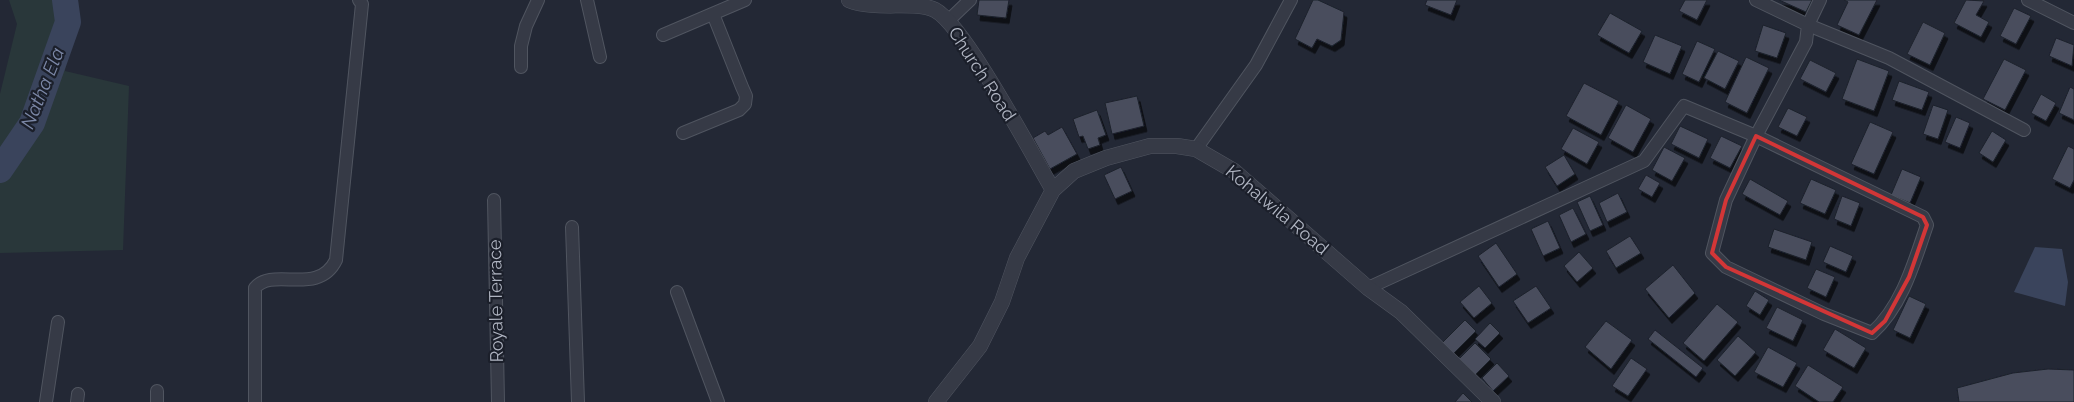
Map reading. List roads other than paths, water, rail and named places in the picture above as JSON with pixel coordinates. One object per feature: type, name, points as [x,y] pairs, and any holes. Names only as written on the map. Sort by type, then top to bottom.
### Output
[{"type":"street","points":[[255,402],[255,288],[265,281],[321,277],[332,269],[336,260],[362,4],[360,0]]},
{"type":"street","points":[[521,67],[522,46],[526,26],[538,0]]},
{"type":"street","points":[[587,0],[600,57]]},
{"type":"street","points":[[663,35],[745,0]]},
{"type":"street","name":"Church Road","points":[[849,0],[862,6],[918,7],[937,5],[966,43],[1054,190]]},
{"type":"street","points":[[948,21],[970,0]]},
{"type":"street","points":[[1196,149],[1256,65],[1291,0]]},
{"type":"street","points":[[1756,0],[1808,25],[1889,58],[2024,130]]},
{"type":"street","points":[[1368,288],[1644,160],[1684,106],[1756,136],[1923,217],[1927,225],[1909,277],[1885,321],[1872,333],[1824,314],[1726,267],[1712,252],[1726,200],[1756,136],[1806,42],[1808,25],[1820,0]]},
{"type":"street","points":[[2028,0],[2074,23]]},
{"type":"street","points":[[682,132],[739,110],[744,104],[746,96],[713,14]]},
{"type":"street","name":"Kohalwila Road","points":[[936,402],[980,346],[1002,302],[1017,258],[1054,190],[1074,170],[1106,158],[1150,146],[1177,146],[1196,149],[1234,171],[1368,288],[1401,312],[1493,402]]},
{"type":"street","name":"Royale Terrace","points":[[494,200],[498,402]]},
{"type":"street","points":[[572,227],[578,402]]},
{"type":"street","points":[[677,292],[718,402]]},
{"type":"street","points":[[46,402],[58,322]]},
{"type":"water","points":[[2035,247],[2062,249],[2068,282],[2065,306],[2014,292]]},
{"type":"waterway","name":"Natha Ela","points":[[0,170],[32,123],[68,22],[65,0]]}]
